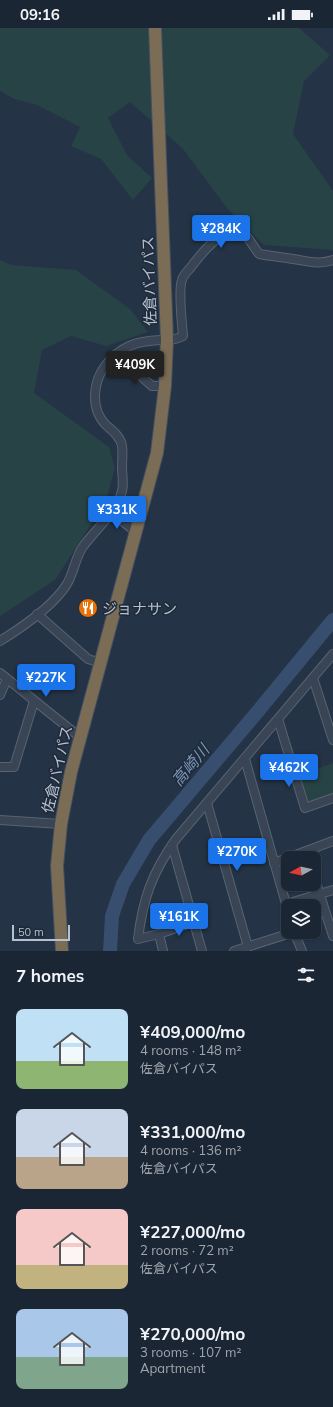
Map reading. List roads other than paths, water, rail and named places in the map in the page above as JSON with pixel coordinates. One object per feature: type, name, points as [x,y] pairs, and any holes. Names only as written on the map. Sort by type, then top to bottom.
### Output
[{"type":"highway","name":"佐倉バイパス","points":[[62,951],[57,866],[61,824],[71,772],[157,453],[165,386],[167,340],[155,28]]},
{"type":"street","points":[[0,641],[22,627],[49,604],[66,585],[73,572],[77,556],[83,546],[111,512],[122,491],[122,445],[114,431],[105,424],[99,416],[95,404],[95,392],[98,378],[104,366],[124,347],[137,343],[177,340],[183,336],[180,298],[182,280],[206,248],[231,230],[241,228],[259,254],[310,262],[326,263],[333,260]]},
{"type":"street","points":[[116,354],[152,386],[165,386]]},
{"type":"street","points":[[111,512],[136,532]]},
{"type":"street","points":[[37,614],[88,659],[101,663]]},
{"type":"street","points":[[193,922],[159,934],[138,939],[141,914],[150,883],[172,845],[333,654]]},
{"type":"street","points":[[0,672],[81,738]]},
{"type":"street","points":[[313,678],[333,740]]},
{"type":"street","points":[[0,696],[8,679]]},
{"type":"street","points":[[0,767],[14,767],[34,701]]},
{"type":"street","points":[[278,719],[305,808],[333,798]]},
{"type":"street","points":[[244,759],[284,899]]},
{"type":"street","points":[[207,803],[248,947]]},
{"type":"street","points":[[0,820],[61,824]]},
{"type":"street","points":[[313,851],[333,841]]},
{"type":"street","points":[[172,845],[202,951]]},
{"type":"street","points":[[274,863],[281,861]]},
{"type":"street","points":[[308,899],[333,890]]},
{"type":"street","points":[[319,891],[333,936]]},
{"type":"street","points":[[159,934],[163,951]]},
{"type":"street","points":[[234,951],[281,936]]},
{"type":"street","points":[[297,939],[302,951]]},
{"type":"waterway","name":"高崎川","points":[[110,951],[112,916],[123,884],[149,840],[333,620]]},
{"type":"place","name":"ジョナサン","points":[[88,608]]}]
